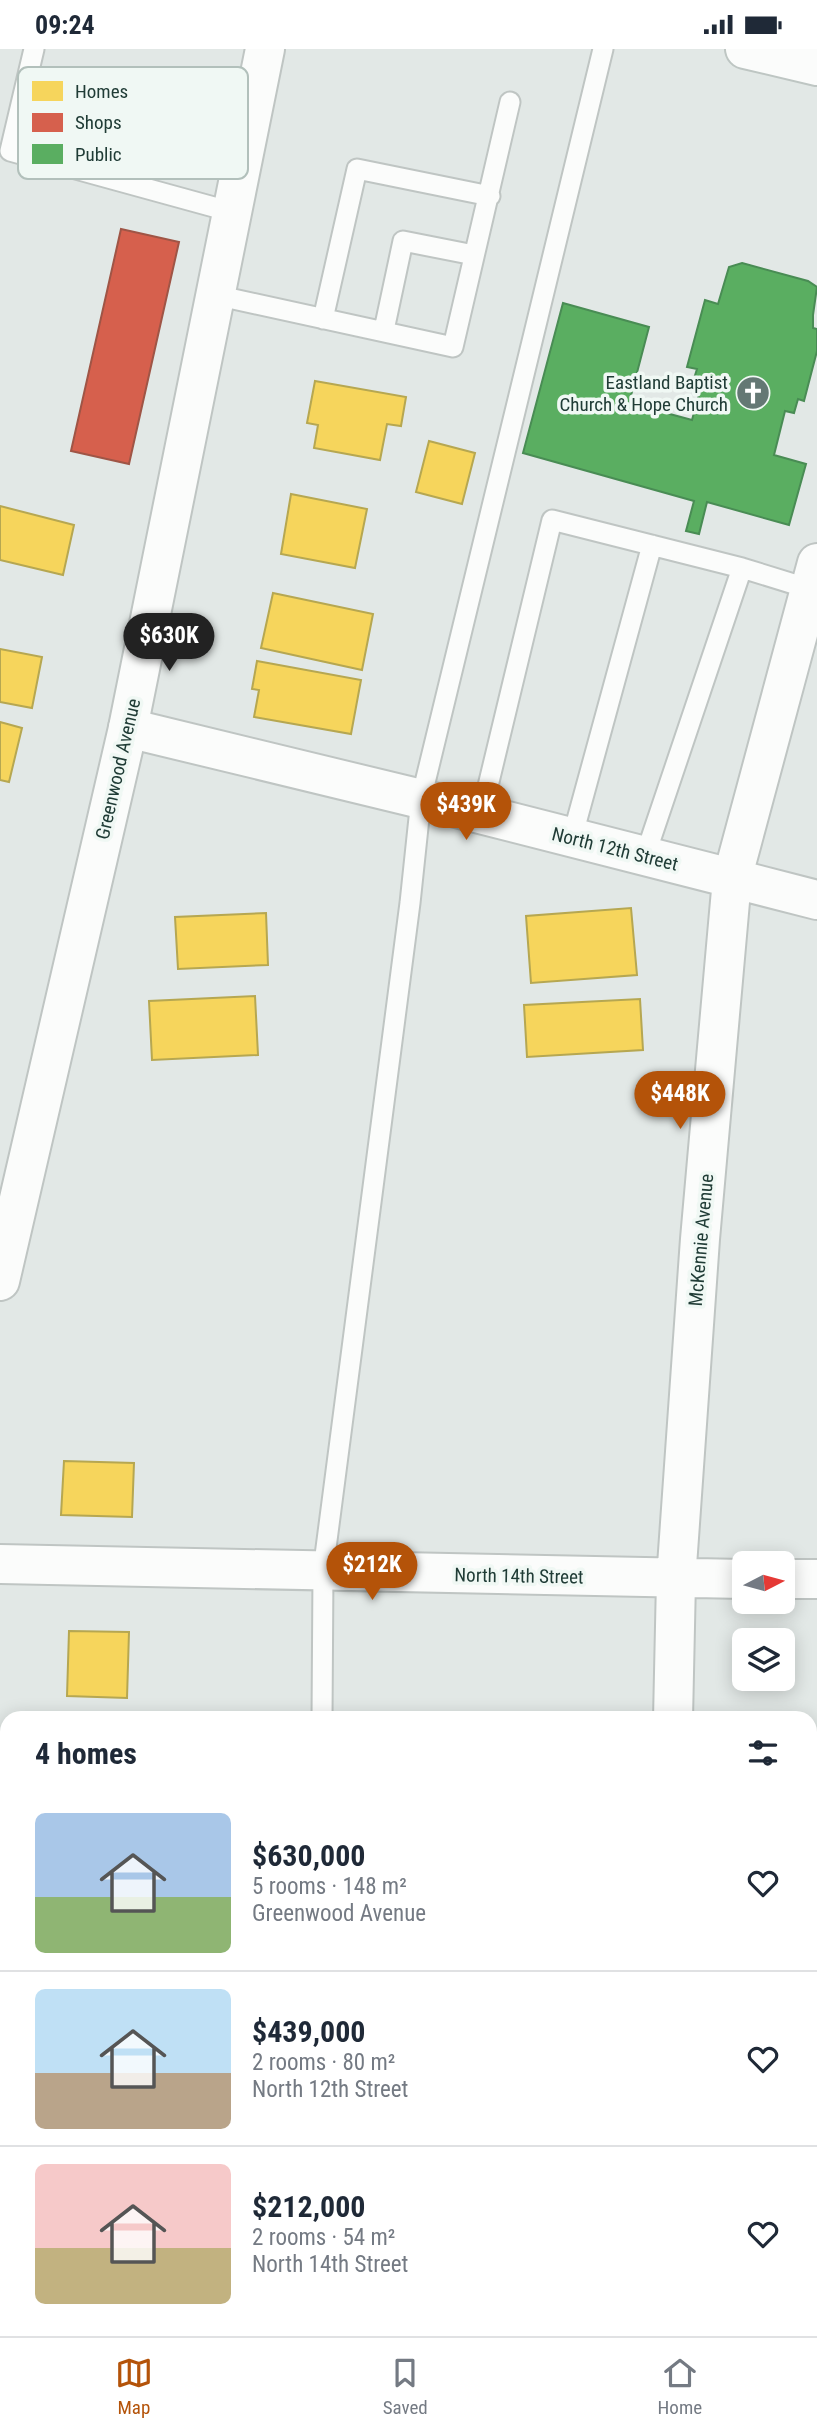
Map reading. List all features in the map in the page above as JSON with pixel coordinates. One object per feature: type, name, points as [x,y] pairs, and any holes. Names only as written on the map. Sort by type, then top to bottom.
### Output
[{"type":"street","name":"Greenwood Avenue","points":[[248,133],[265,49]]},
{"type":"street","points":[[745,49],[817,66]]},
{"type":"street","name":"Greenwood Avenue","points":[[0,1281],[128,729],[239,179]]},
{"type":"street","name":"McKennie Avenue","points":[[673,1711],[676,1580],[700,1239],[732,879],[814,576]]},
{"type":"street","name":"North 12th Street","points":[[128,729],[421,799],[817,900]]},
{"type":"street","name":"North 14th Street","points":[[0,1564],[732,1579]]},
{"type":"street","points":[[795,1579],[817,1579]]},
{"type":"lane","points":[[30,67],[34,49]]},
{"type":"lane","points":[[322,1711],[323,1571],[421,799],[603,49]]},
{"type":"lane","points":[[215,295],[453,347],[510,102]]},
{"type":"lane","points":[[18,117],[10,151],[18,153]]},
{"type":"lane","points":[[323,319],[357,169],[490,196]]},
{"type":"lane","points":[[115,179],[232,212]]},
{"type":"lane","points":[[384,330],[403,241],[474,255]]},
{"type":"lane","points":[[481,815],[552,520],[742,568],[814,576]]},
{"type":"lane","points":[[572,838],[652,545]]},
{"type":"lane","points":[[645,856],[742,568]]},
{"type":"building: Homes","points":[[315,381],[406,397],[401,426],[387,424],[380,460],[314,448],[318,425],[307,423]]},
{"type":"building: Homes","points":[[429,441],[475,453],[462,504],[416,492]]},
{"type":"building: Homes","points":[[291,494],[367,509],[355,568],[281,554]]},
{"type":"building: Homes","points":[[0,506],[74,525],[63,575],[0,560]]},
{"type":"building: Homes","points":[[273,593],[373,614],[362,670],[261,648]]},
{"type":"building: Homes","points":[[0,649],[42,657],[32,708],[0,702]]},
{"type":"building: Homes","points":[[257,661],[361,680],[351,734],[254,717],[259,690],[252,689]]},
{"type":"building: Homes","points":[[0,722],[22,728],[9,782],[0,780]]},
{"type":"building: Homes","points":[[631,908],[637,975],[531,983],[526,916]]},
{"type":"building: Homes","points":[[266,913],[268,965],[178,969],[175,917]]},
{"type":"building: Homes","points":[[255,996],[258,1055],[152,1060],[149,1001]]},
{"type":"building: Homes","points":[[640,999],[643,1050],[527,1057],[524,1005]]},
{"type":"building: Homes","points":[[64,1461],[134,1463],[132,1517],[61,1515]]},
{"type":"building: Homes","points":[[69,1631],[129,1632],[127,1698],[67,1696]]},
{"type":"building: Shops","points":[[121,229],[179,242],[129,464],[71,451]]},
{"type":"building: Public","name":"Eastland Baptist Church & Hope Church","points":[[742,263],[808,281],[817,287],[813,328],[817,329],[817,351],[804,401],[798,399],[794,413],[785,411],[774,455],[806,464],[789,525],[707,502],[699,534],[686,531],[694,501],[523,453],[563,303],[649,327],[629,403],[692,420],[701,387],[692,385],[697,369],[687,367],[705,300],[718,304],[729,267]]},
{"type":"place","name":"Eastland Baptist Church & Hope Church","points":[[753,393]]}]
